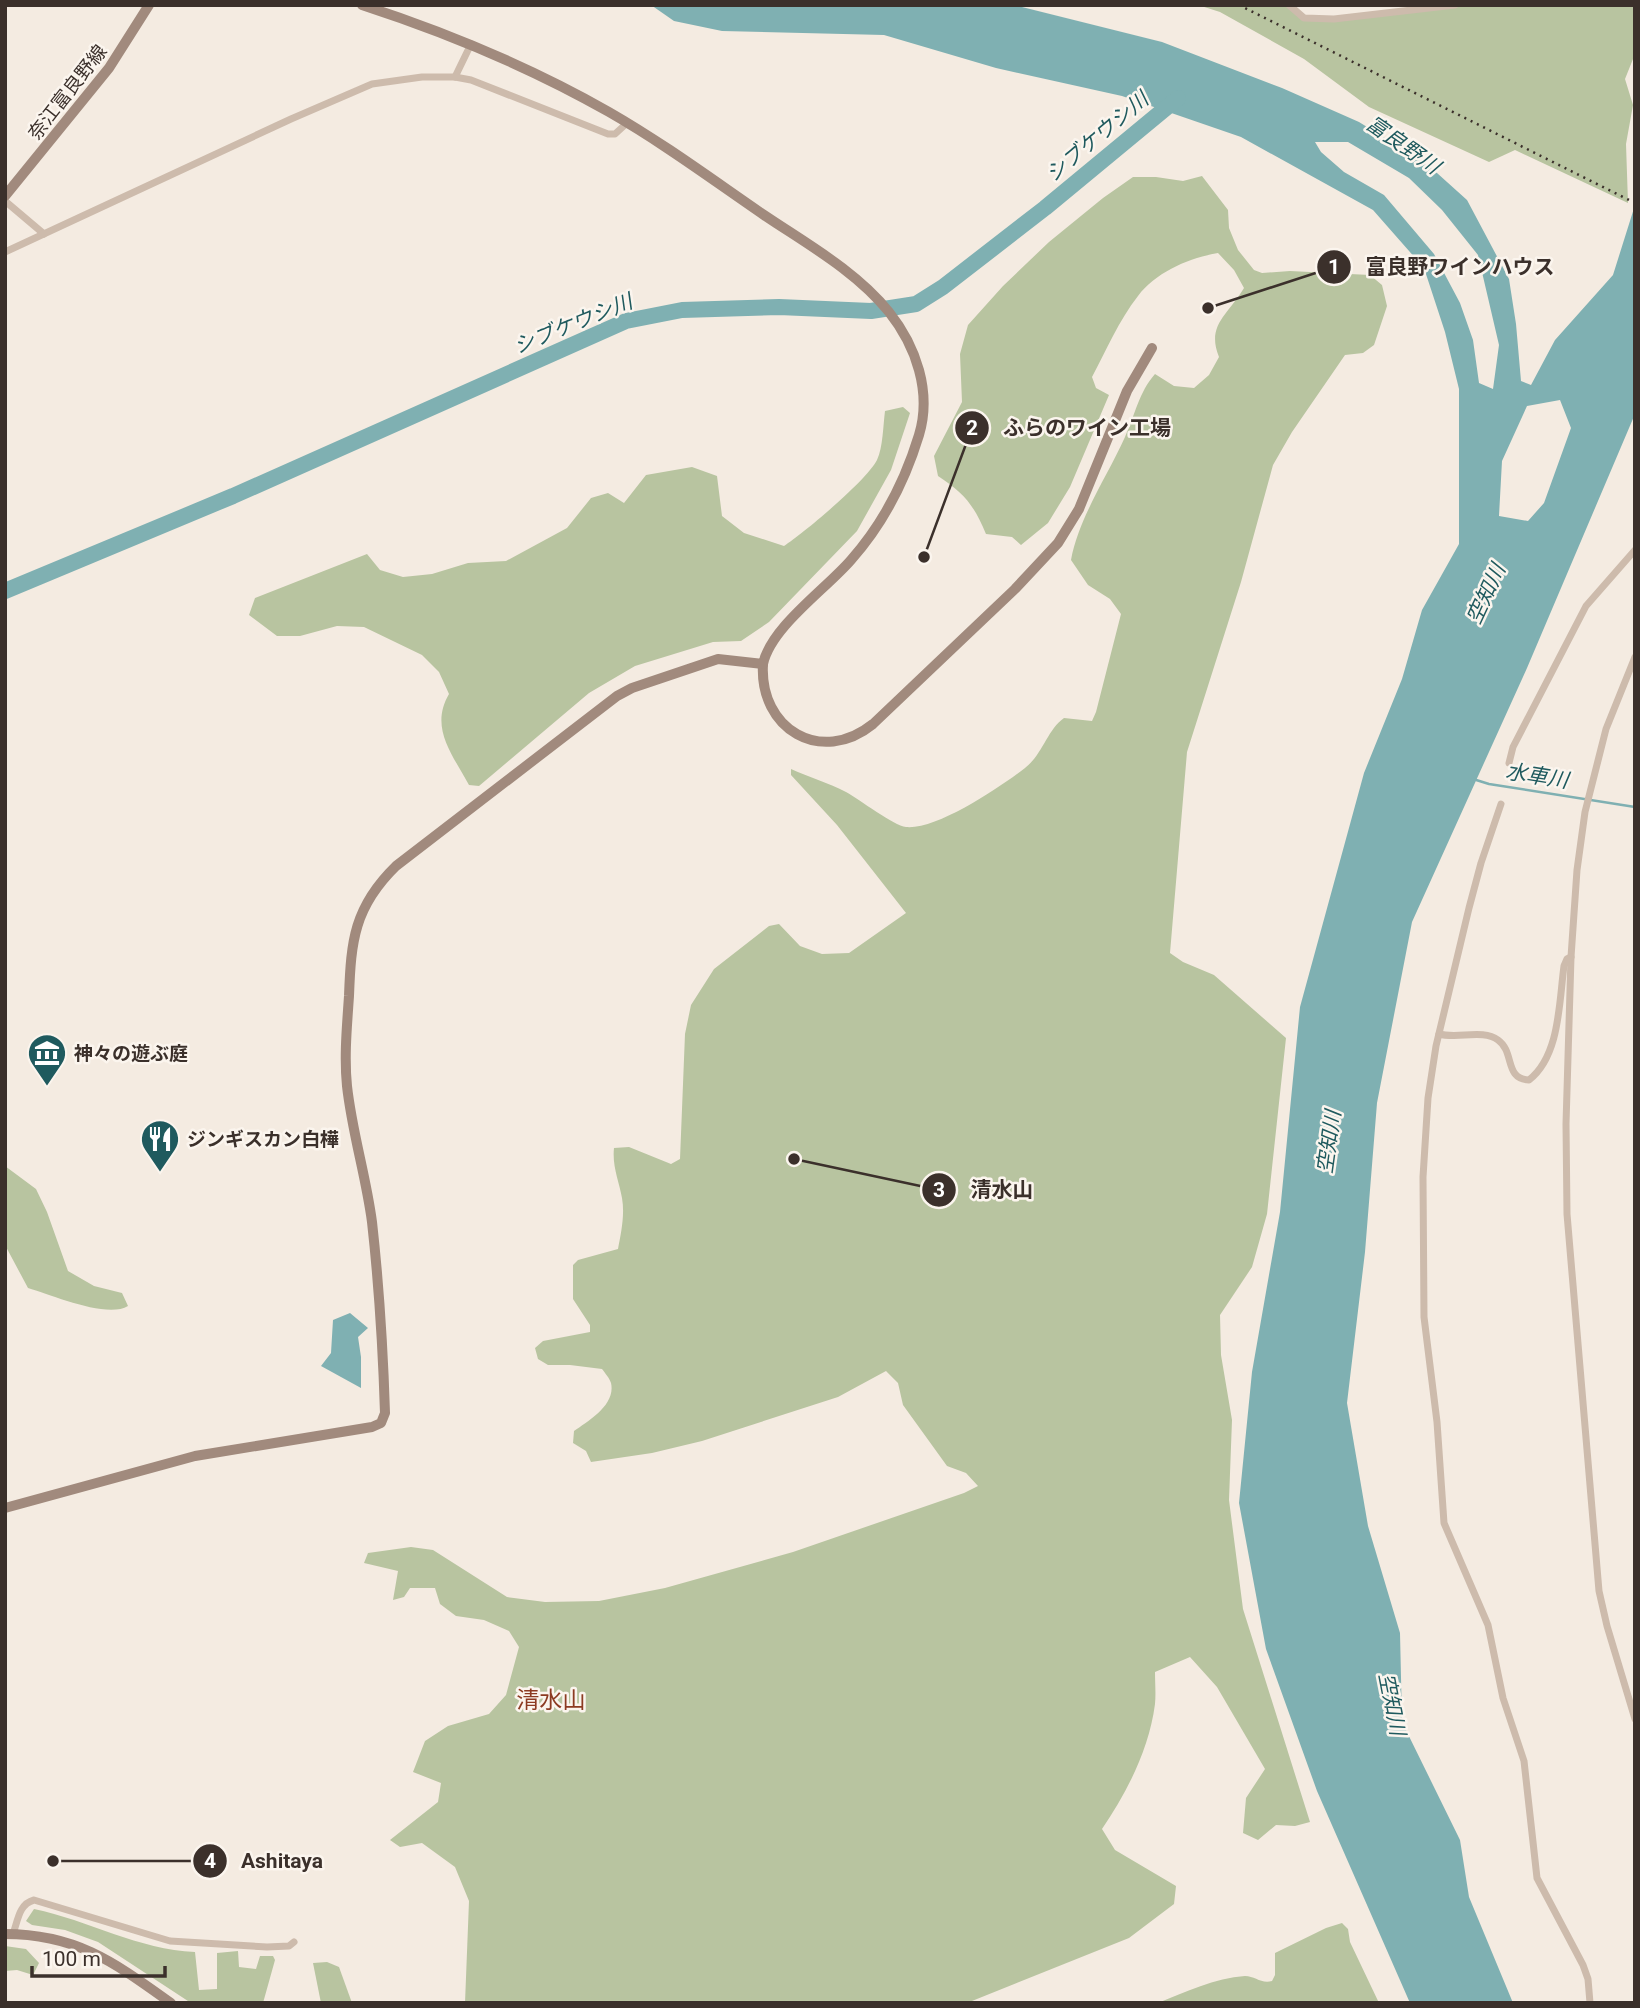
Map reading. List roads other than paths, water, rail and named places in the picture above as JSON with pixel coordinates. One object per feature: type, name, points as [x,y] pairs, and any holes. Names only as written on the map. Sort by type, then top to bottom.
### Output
[{"type":"street","name":"奈江富良野線","points":[[5,196],[109,68],[149,5]]},
{"type":"street","points":[[362,5],[471,44],[564,87],[627,123],[862,284],[889,313],[905,336],[917,363],[924,401],[919,436],[905,473],[879,524],[861,548],[778,634],[763,664],[763,688],[767,700],[778,719],[794,733],[814,741],[837,742],[857,736],[873,724],[1015,589],[1058,543],[1079,509],[1127,391],[1152,348]]},
{"type":"street","points":[[1289,5],[1304,18],[1334,19],[1455,5]]},
{"type":"street","points":[[455,77],[471,44]]},
{"type":"street","points":[[5,252],[354,90],[389,80],[455,77],[510,94],[608,134],[615,134],[627,123]]},
{"type":"street","points":[[5,201],[44,234]]},
{"type":"street","points":[[1509,762],[1513,747],[1586,606],[1635,550]]},
{"type":"street","points":[[1635,656],[1606,729],[1585,812],[1577,870],[1571,957],[1565,1168],[1599,1591],[1635,1719]]},
{"type":"street","points":[[5,1508],[195,1456],[372,1427],[381,1423],[385,1413],[374,1245],[346,1068],[352,943],[365,902],[382,879],[396,866],[617,696],[632,688],[718,659],[763,664]]},
{"type":"street","points":[[1501,804],[1481,863],[1439,1034],[1427,1098],[1422,1233],[1424,1317],[1437,1422],[1444,1523],[1488,1625],[1499,1682],[1524,1761],[1538,1878],[1583,1965],[1588,1979],[1590,2003]]},
{"type":"street","points":[[1439,1034],[1463,1037],[1477,1034],[1496,1038],[1503,1044],[1514,1075],[1521,1080],[1529,1080],[1545,1060],[1552,1041],[1564,965],[1571,957]]},
{"type":"street","points":[[171,2003],[94,1951],[61,1940],[9,1934],[26,1902],[34,1900],[170,1941],[267,1947],[289,1946],[294,1942]]},
{"type":"water","name":"空知川","points":[[651,5],[1014,5],[1162,42],[1282,88],[1359,122],[1427,164],[1467,200],[1509,279],[1521,381],[1531,385],[1555,340],[1613,275],[1635,205],[1635,414],[1527,668],[1412,922],[1377,1103],[1365,1252],[1347,1403],[1368,1526],[1400,1633],[1402,1722],[1460,1840],[1469,1897],[1513,2003],[1410,2003],[1317,1791],[1266,1649],[1239,1503],[1252,1372],[1280,1212],[1300,1007],[1364,773],[1402,679],[1422,610],[1459,544],[1459,389],[1445,332],[1424,268],[1373,210],[1241,137],[1122,96],[996,68],[884,35],[722,31],[674,21]],"holes":[[[1315,142],[1348,142],[1409,178],[1442,210],[1478,255],[1499,345],[1493,389],[1479,383],[1473,340],[1460,303],[1434,254],[1384,195],[1344,172],[1321,152]],[[1560,400],[1571,428],[1544,503],[1528,521],[1499,516],[1502,461],[1527,406]]]},
{"type":"water","points":[[350,1313],[368,1328],[358,1337],[361,1388],[321,1366],[331,1353],[333,1320]]},
{"type":"waterway","name":"シブケウシ川","points":[[5,591],[233,496],[626,321],[682,310],[779,307],[871,311],[916,304],[943,287],[1045,208],[1178,98]]},
{"type":"waterway","name":"水車川","points":[[1473,779],[1489,784],[1635,807]]},
{"type":"railway","points":[[1239,5],[1635,203]]},
{"type":"place","name":"富良野ワインハウス","points":[[1208,308]]},
{"type":"place","name":"ふらのワイン工場","points":[[924,557]]},
{"type":"place","name":"神々の遊ぶ庭","points":[[47,1087]]},
{"type":"place","name":"清水山","points":[[794,1159]]},
{"type":"place","name":"ジンギスカン白樺","points":[[160,1173]]},
{"type":"place","name":"Ashitaya","points":[[53,1861]]},
{"type":"district","name":"清水山","points":[[551,1700]]},
{"type":"water label","name":"富良野川","points":[[1403,145]]}]
